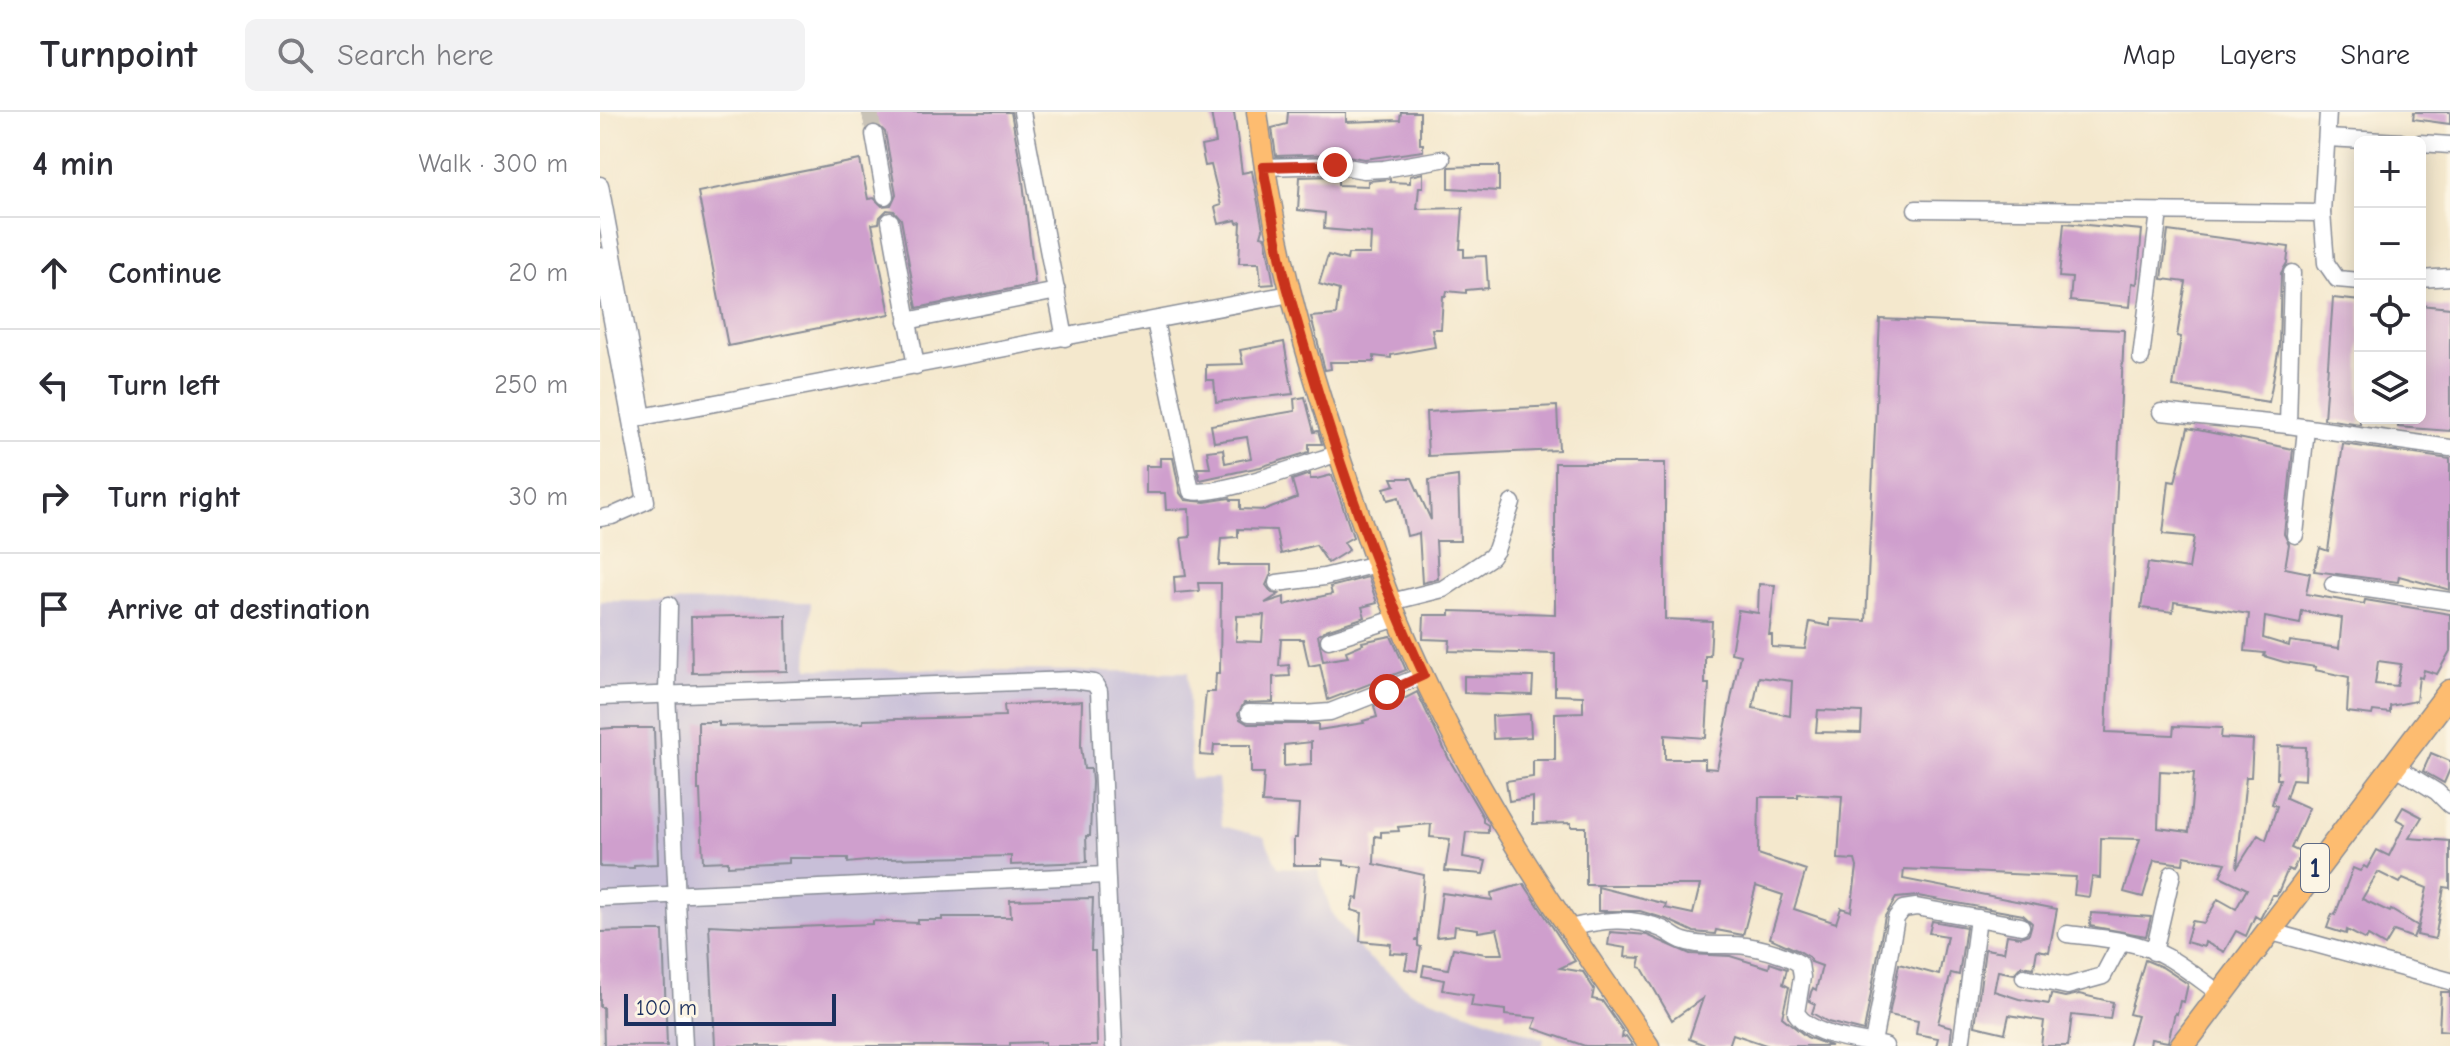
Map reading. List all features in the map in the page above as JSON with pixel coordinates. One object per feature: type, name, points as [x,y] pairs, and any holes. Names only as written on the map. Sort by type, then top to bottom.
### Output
[{"type":"highway","name":"1","points":[[2182,1046],[2219,993],[2450,692]]},
{"type":"main road","points":[[1257,112],[1263,167],[1288,289],[1312,377],[1394,610],[1490,802],[1569,928],[1649,1046]]},
{"type":"street","points":[[1022,112],[1065,334]]},
{"type":"street","points":[[2328,112],[2322,213],[2326,263],[2337,279],[2354,280]]},
{"type":"street","points":[[874,134],[885,196]]},
{"type":"street","points":[[2327,138],[2354,139]]},
{"type":"street","points":[[2426,143],[2450,145]]},
{"type":"street","points":[[1263,167],[1335,165],[1364,170],[1442,159]]},
{"type":"street","points":[[600,185],[636,414],[646,501],[600,518]]},
{"type":"street","points":[[1916,209],[2322,213]]},
{"type":"street","points":[[2141,358],[2159,212]]},
{"type":"street","points":[[890,221],[915,363]]},
{"type":"street","points":[[600,256],[636,414]]},
{"type":"street","points":[[2288,425],[2292,273]]},
{"type":"street","points":[[2426,279],[2450,277]]},
{"type":"street","points":[[1065,334],[1155,321],[1288,289]]},
{"type":"street","points":[[636,414],[915,363],[1288,289]]},
{"type":"street","points":[[907,321],[1057,291]]},
{"type":"street","points":[[1155,321],[1191,491],[1199,493],[1239,484],[1339,453]]},
{"type":"street","points":[[2161,412],[2288,425],[2450,448]]},
{"type":"street","points":[[2295,535],[2306,429]]},
{"type":"street","points":[[1329,640],[1443,589],[1491,557],[1512,503]]},
{"type":"street","points":[[1277,583],[1324,577],[1376,564]]},
{"type":"street","points":[[2333,584],[2392,595],[2450,601]]},
{"type":"street","points":[[669,605],[667,693],[684,1046]]},
{"type":"street","points":[[1249,713],[1330,712],[1424,675]]},
{"type":"street","points":[[600,697],[1073,680],[1094,683],[1099,691],[1114,1046]]},
{"type":"street","points":[[2393,765],[2437,792],[2450,805]]},
{"type":"street","points":[[2154,952],[2172,874]]},
{"type":"street","points":[[600,898],[1106,875]]},
{"type":"street","points":[[1569,928],[1601,920],[1633,920],[1662,929],[1683,941],[1725,947],[1744,946],[1785,955],[1800,964],[1802,977],[1796,1013],[1802,1022],[1822,1031],[1879,1045],[1896,918],[1903,909],[1916,907],[2021,926]]},
{"type":"street","points":[[1961,1046],[1978,918]]},
{"type":"street","points":[[2268,931],[2450,981]]},
{"type":"street","points":[[2067,934],[2121,942],[2154,952],[2219,993]]},
{"type":"street","points":[[2024,977],[2067,986],[2103,976],[2121,942]]},
{"type":"shaded area","points":[[600,601],[811,602],[808,668],[1188,672],[1191,779],[1218,778],[1222,826],[1264,837],[1278,867],[1318,870],[1332,914],[1363,953],[1411,992],[1544,1039],[1542,1046],[600,1046]]},
{"type":"building","points":[[863,112],[1011,112],[1022,173],[1035,284],[917,308],[901,219],[894,211],[887,210],[879,223],[872,224],[890,314],[728,346],[698,192],[860,160],[868,199],[874,198],[882,206],[891,205],[896,194],[885,132],[877,124],[866,127]]},
{"type":"building","points":[[1211,112],[1234,112],[1242,173],[1252,171],[1263,229],[1261,236],[1265,237],[1274,284],[1261,285],[1259,263],[1239,263],[1241,222],[1237,223],[1236,220],[1219,224],[1215,207],[1221,205],[1211,165],[1205,166],[1201,146],[1216,143]]},
{"type":"building","points":[[1288,112],[1346,112],[1346,122],[1400,120],[1401,112],[1420,112],[1420,144],[1423,144],[1423,151],[1365,159],[1335,154],[1276,156],[1272,128],[1287,124]]},
{"type":"building","points":[[2414,112],[2450,112],[2450,124],[2413,119]]},
{"type":"building","points":[[1499,166],[1499,191],[1449,188],[1449,167]]},
{"type":"building","points":[[1423,173],[1417,209],[1463,208],[1460,249],[1464,249],[1464,257],[1486,256],[1488,288],[1466,290],[1466,293],[1447,291],[1443,296],[1441,329],[1432,329],[1435,347],[1391,355],[1391,358],[1374,356],[1374,362],[1330,362],[1331,369],[1325,370],[1311,317],[1336,315],[1339,290],[1319,284],[1328,255],[1347,260],[1348,254],[1370,254],[1371,233],[1324,229],[1325,213],[1298,210],[1300,177],[1334,176],[1338,177],[1338,185],[1368,186],[1368,181],[1390,179],[1390,182],[1410,183],[1410,176]]},
{"type":"building","points":[[2064,223],[2142,230],[2137,284],[2132,283],[2130,307],[2070,301],[2072,278],[2059,277]]},
{"type":"building","points":[[2168,231],[2289,247],[2287,263],[2281,273],[2279,347],[2269,402],[2173,387],[2186,282],[2162,279]]},
{"type":"building","points":[[2333,298],[2354,300],[2354,423],[2324,419]]},
{"type":"building","points":[[2426,306],[2450,308],[2450,431],[2398,427],[2398,424],[2426,424]]},
{"type":"building","points":[[1880,319],[2124,330],[2106,732],[2173,735],[2174,726],[2222,728],[2221,738],[2253,740],[2251,777],[2246,777],[2237,868],[2258,835],[2266,840],[2277,806],[2272,804],[2280,779],[2277,779],[2278,746],[2306,747],[2305,780],[2292,779],[2286,798],[2309,808],[2291,848],[2302,853],[2292,871],[2288,869],[2277,895],[2272,895],[2260,919],[2255,916],[2246,936],[2236,931],[2224,952],[2205,942],[2204,947],[2186,942],[2192,921],[2204,923],[2218,899],[2236,909],[2247,889],[2220,876],[2226,863],[2184,856],[2183,864],[2154,860],[2143,897],[2124,892],[2140,839],[2101,838],[2100,878],[2092,877],[2089,897],[2074,895],[2076,877],[1904,869],[1903,879],[2057,909],[2049,952],[2037,950],[2034,968],[2021,966],[2014,974],[1998,971],[1994,991],[2049,1004],[2051,994],[2065,997],[2079,994],[2113,1002],[2110,1019],[2072,1015],[2068,1046],[2041,1046],[2044,1021],[2009,1015],[2005,1033],[1975,1026],[1985,949],[2004,952],[2007,935],[2020,937],[2029,934],[2032,923],[2023,915],[1918,896],[1896,898],[1885,916],[1864,1031],[1828,1022],[1812,1013],[1815,1004],[1809,1001],[1813,988],[1816,990],[1822,966],[1770,938],[1783,895],[1756,886],[1743,935],[1716,930],[1715,934],[1694,932],[1640,911],[1598,911],[1598,887],[1693,914],[1700,885],[1586,885],[1586,827],[1571,827],[1571,823],[1533,824],[1533,797],[1509,801],[1506,781],[1533,777],[1533,760],[1555,760],[1555,713],[1583,712],[1583,696],[1555,695],[1555,654],[1449,651],[1450,640],[1423,639],[1424,615],[1450,615],[1450,611],[1555,614],[1555,463],[1665,463],[1665,619],[1712,621],[1710,656],[1705,656],[1705,684],[1709,684],[1706,738],[1665,735],[1665,759],[1705,759],[1705,768],[1717,769],[1740,655],[1731,653],[1738,610],[1758,613],[1759,584],[1775,585],[1769,635],[1772,635],[1772,647],[1805,649],[1810,622],[1830,626],[1830,619],[1866,621]],"holes":[[[1759,677],[1792,681],[1790,716],[1753,708]],[[1818,710],[1862,712],[1861,733],[1816,732]],[[2160,771],[2194,773],[2189,832],[2158,828]],[[1798,794],[1842,796],[1838,859],[1855,860],[1857,867],[1851,911],[1841,908],[1836,923],[1794,909],[1806,870],[1758,854],[1759,797],[1798,797]]]},
{"type":"building","points":[[1284,342],[1293,394],[1216,402],[1214,380],[1206,380],[1206,365],[1243,364],[1240,350]]},
{"type":"building","points":[[1305,397],[1314,432],[1318,431],[1322,444],[1309,444],[1309,452],[1260,467],[1200,480],[1197,468],[1210,468],[1207,451],[1223,449],[1225,463],[1251,458],[1247,437],[1214,442],[1211,425],[1295,411],[1294,399]]},
{"type":"building","points":[[1557,406],[1559,450],[1428,456],[1426,412]]},
{"type":"building","points":[[2188,428],[2293,449],[2284,534],[2289,544],[2285,568],[2310,573],[2306,594],[2450,614],[2450,651],[2437,674],[2424,670],[2422,678],[2419,677],[2416,701],[2390,706],[2390,713],[2373,711],[2372,715],[2347,712],[2349,677],[2284,662],[2264,656],[2265,653],[2245,651],[2249,614],[2174,602],[2173,612],[2141,608],[2148,563],[2189,569],[2194,537],[2163,534],[2169,481],[2175,482]],"holes":[[[2302,611],[2342,618],[2339,648],[2290,641],[2289,646],[2263,638],[2265,617],[2300,624]],[[2378,661],[2401,664],[2397,686],[2375,684]]]},
{"type":"building","points":[[2343,444],[2450,459],[2450,590],[2399,576],[2398,582],[2314,571],[2320,548],[2328,551]]},
{"type":"building","points":[[1160,458],[1173,458],[1180,493],[1185,500],[1205,502],[1230,498],[1240,500],[1240,509],[1266,510],[1297,498],[1292,480],[1310,474],[1310,479],[1332,475],[1353,537],[1344,542],[1349,550],[1328,563],[1316,545],[1281,554],[1276,530],[1238,529],[1238,537],[1221,538],[1219,565],[1271,565],[1266,585],[1272,593],[1279,594],[1265,603],[1284,597],[1284,605],[1332,594],[1330,587],[1368,577],[1377,603],[1362,607],[1365,617],[1318,635],[1323,661],[1348,657],[1346,651],[1362,642],[1391,636],[1406,670],[1328,700],[1320,664],[1309,666],[1303,639],[1281,639],[1279,666],[1289,665],[1290,676],[1273,677],[1273,702],[1244,703],[1238,714],[1248,724],[1318,724],[1318,730],[1364,723],[1377,717],[1374,706],[1400,696],[1402,700],[1417,692],[1449,759],[1483,822],[1488,825],[1488,833],[1466,832],[1463,857],[1486,861],[1483,874],[1445,871],[1450,839],[1430,837],[1431,824],[1398,827],[1399,831],[1381,832],[1381,837],[1375,836],[1374,864],[1424,875],[1418,939],[1415,940],[1421,947],[1417,971],[1405,969],[1408,954],[1390,953],[1391,944],[1360,941],[1362,913],[1351,910],[1354,898],[1358,899],[1362,867],[1322,859],[1322,865],[1294,865],[1299,805],[1262,803],[1264,773],[1251,773],[1251,745],[1214,745],[1213,756],[1200,755],[1206,692],[1215,692],[1216,673],[1220,673],[1221,583],[1198,583],[1199,591],[1175,593],[1174,577],[1186,576],[1181,538],[1190,537],[1189,509],[1166,510],[1165,493],[1146,493],[1146,466],[1160,466]],"holes":[[[1264,615],[1262,642],[1236,641],[1237,616]],[[1311,742],[1311,764],[1284,766],[1284,745]]]},
{"type":"building","points":[[1458,476],[1460,541],[1436,541],[1438,579],[1422,583],[1419,533],[1407,536],[1399,497],[1388,500],[1384,488],[1395,485],[1392,478],[1412,478],[1431,520],[1429,480]]},
{"type":"building","points":[[786,615],[787,671],[692,673],[691,617]]},
{"type":"building","points":[[1464,676],[1533,677],[1532,695],[1464,693]]},
{"type":"building","points":[[1082,701],[1081,746],[1084,769],[1091,769],[1092,782],[1090,836],[1086,836],[1087,862],[1011,865],[1011,856],[885,859],[848,863],[848,858],[789,858],[789,863],[728,866],[728,861],[703,862],[698,790],[698,722],[719,722],[719,726],[833,724],[863,723],[863,720],[1005,716],[1004,705]]},
{"type":"building","points":[[1530,714],[1531,737],[1493,739],[1492,716]]},
{"type":"building","points":[[654,728],[658,864],[634,865],[634,868],[600,867],[600,729]]},
{"type":"building","points":[[2431,753],[2450,761],[2444,783],[2423,771]]},
{"type":"building","points":[[2403,807],[2422,817],[2409,838],[2450,841],[2450,888],[2444,887],[2435,939],[2417,935],[2427,888],[2403,878],[2400,883],[2378,872],[2362,899],[2391,910],[2418,926],[2413,938],[2394,931],[2385,946],[2368,936],[2366,940],[2347,930],[2346,934],[2327,928],[2353,868],[2360,871],[2364,866],[2367,868],[2377,850],[2389,856],[2405,824],[2396,819]]},
{"type":"building","points":[[1524,884],[1575,961],[1560,968],[1583,972],[1594,989],[1592,999],[1602,1001],[1623,1031],[1622,1038],[1626,1036],[1633,1046],[1585,1046],[1533,1028],[1537,1018],[1505,1015],[1505,1010],[1471,1006],[1473,995],[1442,990],[1444,980],[1422,976],[1424,965],[1448,969],[1453,948],[1503,954],[1497,929],[1478,932],[1478,929],[1455,926],[1454,935],[1436,937],[1442,893],[1492,900],[1491,893]]},
{"type":"building","points":[[1093,898],[1091,951],[1095,951],[1097,1046],[1045,1046],[1045,1042],[1010,1043],[1010,1046],[715,1046],[709,925],[772,928],[873,924],[873,921],[918,923],[918,920],[942,920],[942,917],[1011,917],[1010,900]]},
{"type":"building","points":[[2091,913],[2151,917],[2146,936],[2090,926]]},
{"type":"building","points":[[1932,921],[1966,927],[1959,975],[1951,973],[1938,1023],[1952,1027],[1950,1046],[1936,1046],[1938,1038],[1916,1034],[1918,1021],[1889,1015],[1899,964],[1939,975],[1947,936],[1929,933]]},
{"type":"building","points":[[663,931],[667,1046],[604,1046],[603,1007],[600,1007],[600,932]]},
{"type":"building","points":[[1610,932],[1647,935],[1690,954],[1730,956],[1769,968],[1770,963],[1787,969],[1783,984],[1789,987],[1782,1017],[1807,1037],[1831,1046],[1769,1046],[1733,1034],[1729,1046],[1708,1046],[1689,1039],[1703,998],[1672,1020],[1639,967],[1641,958],[1625,957],[1626,948],[1608,945]]},
{"type":"building","points":[[2145,960],[2188,984],[2184,1002],[2180,1001],[2175,1013],[2168,1042],[2151,1039],[2150,1046],[2128,1046],[2137,1016],[2129,1014]]},
{"type":"building","points":[[2441,992],[2450,992],[2450,1031],[2439,1030]]},
{"type":"tunnel","points":[[870,112],[874,134]]},
{"type":"route","points":[[1335,165],[1263,167],[1287,284],[1312,377],[1376,564],[1424,675],[1387,692]]}]
